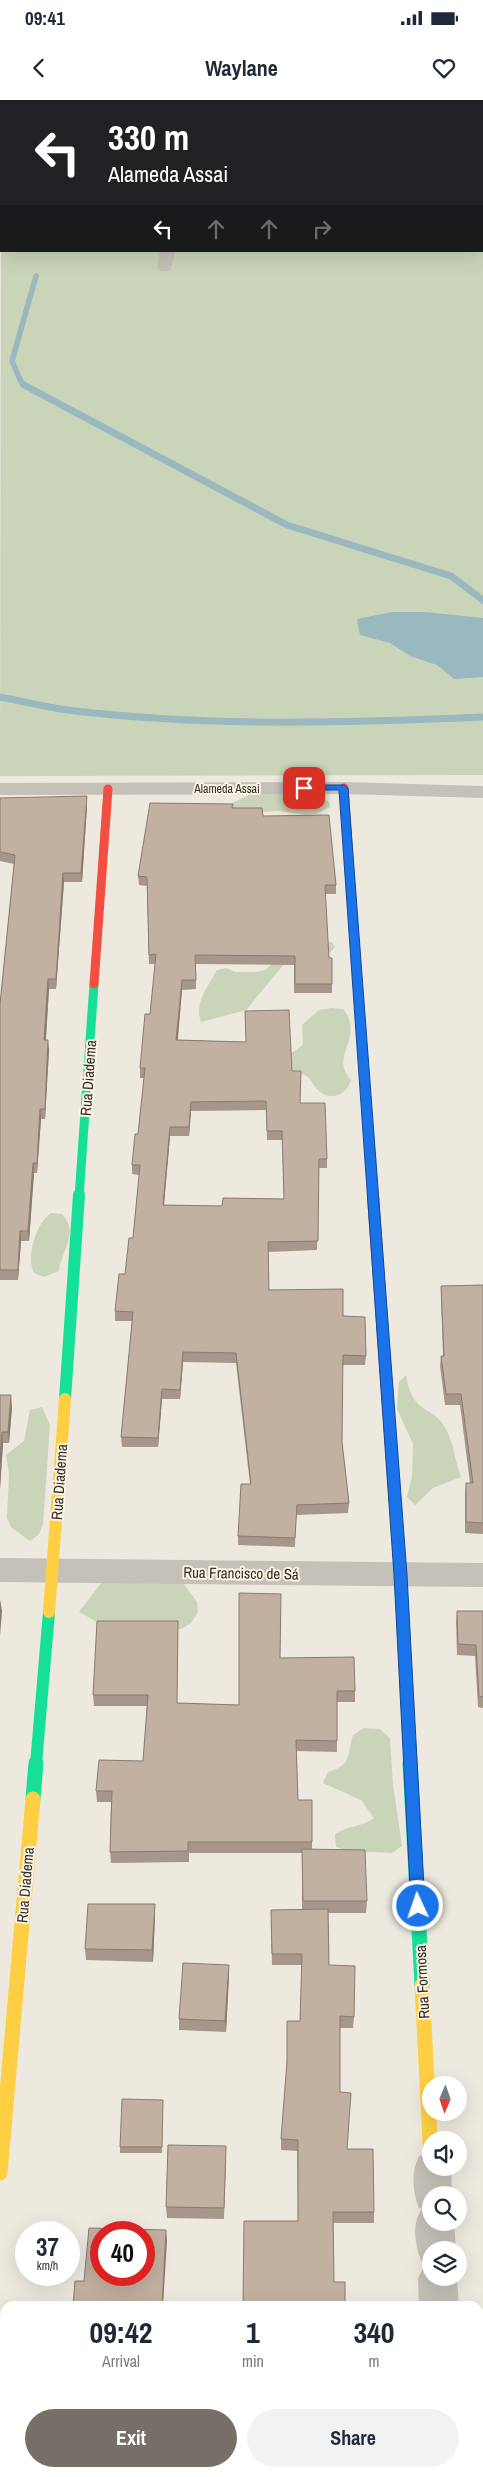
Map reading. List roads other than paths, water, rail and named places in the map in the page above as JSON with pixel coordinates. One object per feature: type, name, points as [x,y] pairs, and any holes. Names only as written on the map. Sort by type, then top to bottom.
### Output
[{"type":"street","points":[[165,268],[168,252]]},
{"type":"street","name":"Alameda Assai","points":[[0,789],[344,788],[483,792]]},
{"type":"street","name":"Rua Formosa","points":[[344,788],[400,1575],[430,2131]]},
{"type":"street","name":"Rua Diadema","points":[[0,2173],[53,1570],[108,789]]},
{"type":"street","name":"Rua Francisco de Sá","points":[[0,1570],[483,1575]]},
{"type":"street","points":[[438,2286],[439,2301]]},
{"type":"water","points":[[392,612],[425,612],[483,618],[483,677],[454,679],[437,665],[410,656],[390,643],[360,635],[357,619]]},
{"type":"waterway","points":[[24,385],[12,361],[36,276]]},
{"type":"waterway","points":[[24,385],[287,525],[451,576],[483,600]]},
{"type":"waterway","points":[[0,697],[67,710],[171,719],[327,722],[483,717]]}]
